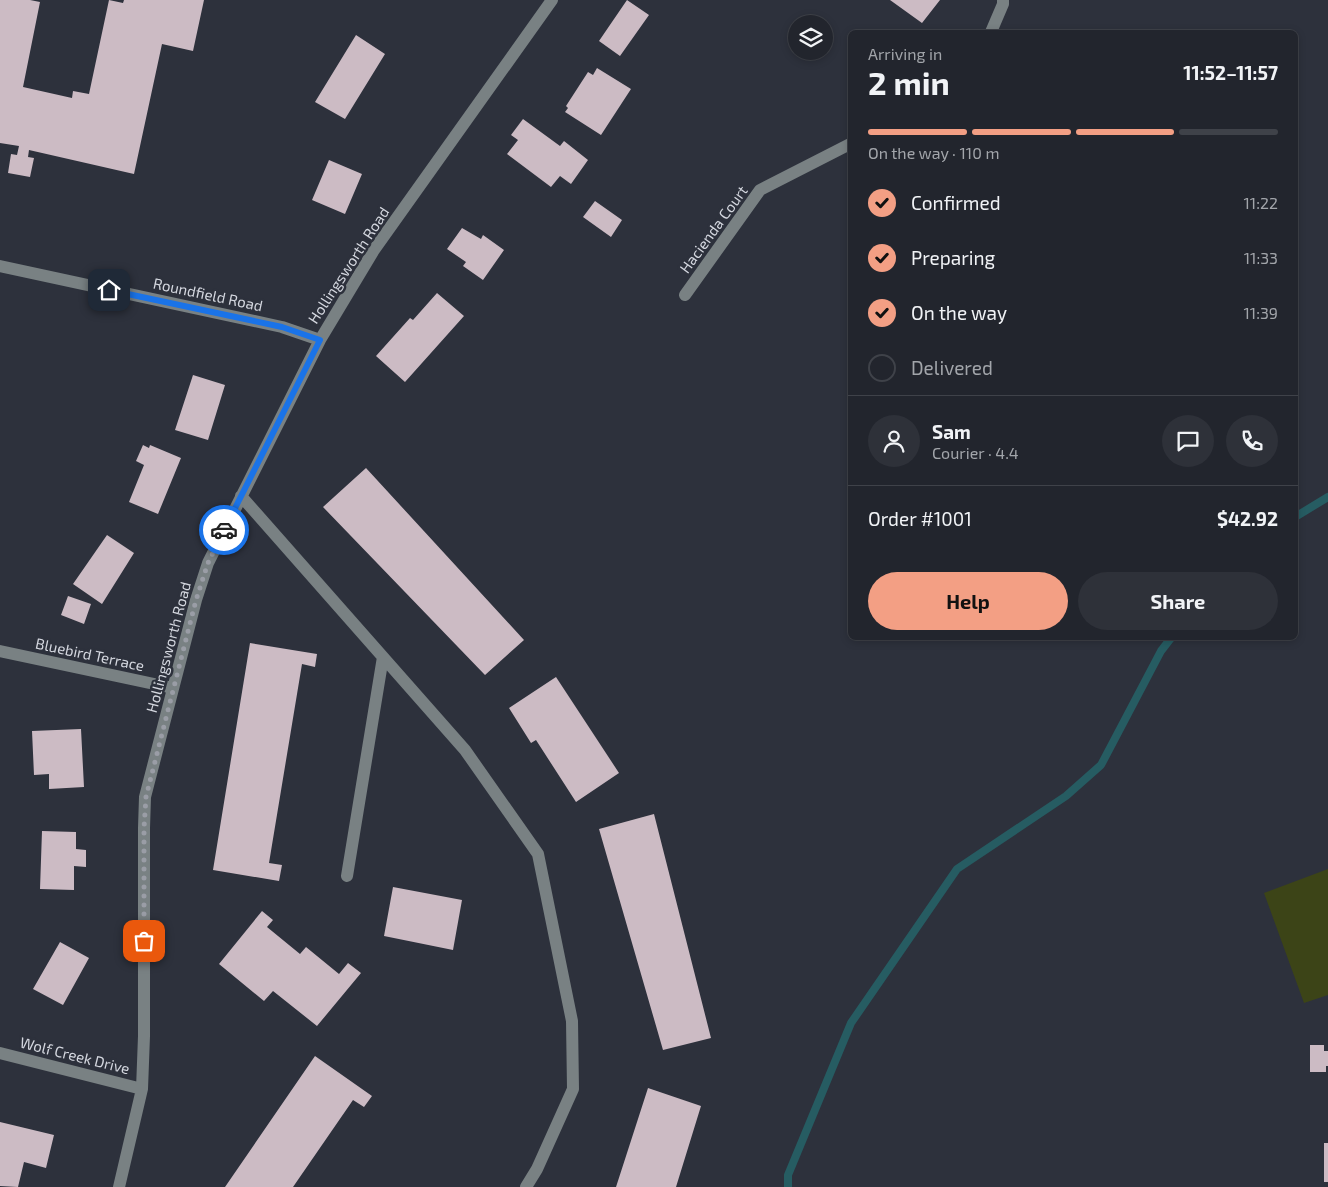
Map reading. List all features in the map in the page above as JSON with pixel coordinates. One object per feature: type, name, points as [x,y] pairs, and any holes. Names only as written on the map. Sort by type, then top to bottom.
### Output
[{"type":"street","name":"Hollingsworth Road","points":[[119,1187],[142,1089],[144,1036],[144,828],[146,797],[196,600],[208,563],[320,340],[374,250],[552,0]]},
{"type":"street","points":[[992,30],[1003,0]]},
{"type":"street","name":"Hacienda Court","points":[[686,295],[760,190],[848,145]]},
{"type":"street","name":"Roundfield Road","points":[[0,266],[275,325],[320,340]]},
{"type":"street","points":[[241,496],[465,750],[538,854],[572,1021],[574,1089],[537,1169],[526,1187]]},
{"type":"street","name":"Bluebird Terrace","points":[[0,651],[173,688]]},
{"type":"street","points":[[347,876],[383,657]]},
{"type":"street","name":"Wolf Creek Drive","points":[[0,1053],[142,1089]]},
{"type":"green space","points":[[1328,869],[1328,995],[1304,1003],[1264,893]]},
{"type":"building","points":[[0,0],[40,2],[23,87],[72,98],[73,91],[89,94],[109,0],[123,3],[124,0],[204,0],[193,51],[162,44],[134,174],[29,150],[28,157],[34,158],[30,177],[8,173],[11,154],[17,155],[19,146],[0,143]]},
{"type":"building","points":[[627,0],[649,15],[620,56],[599,41]]},
{"type":"building","points":[[890,0],[940,0],[922,23]]},
{"type":"building","points":[[356,35],[385,54],[345,119],[315,102]]},
{"type":"building","points":[[597,68],[631,89],[601,135],[565,112],[568,108],[566,106],[588,72],[593,75]]},
{"type":"building","points":[[523,119],[560,146],[564,141],[588,160],[571,184],[560,176],[551,187],[507,154],[518,140],[511,135]]},
{"type":"building","points":[[329,160],[362,174],[345,214],[312,200]]},
{"type":"building","points":[[595,201],[622,220],[611,237],[583,217]]},
{"type":"building","points":[[462,228],[481,239],[483,235],[504,250],[483,280],[463,266],[466,262],[447,249]]},
{"type":"building","points":[[437,293],[464,316],[405,382],[376,356],[410,318],[413,320]]},
{"type":"building","points":[[193,375],[225,385],[208,440],[175,430]]},
{"type":"building","points":[[143,445],[149,448],[150,445],[181,458],[158,514],[129,502],[144,465],[136,461]]},
{"type":"building","points":[[366,468],[524,640],[485,675],[323,507]]},
{"type":"building","points":[[107,535],[134,553],[102,604],[73,584]]},
{"type":"building","points":[[68,596],[91,604],[84,624],[61,615]]},
{"type":"building","points":[[250,643],[317,654],[315,667],[302,664],[269,863],[282,865],[279,881],[213,870]]},
{"type":"building","points":[[556,677],[619,773],[576,802],[536,740],[531,743],[509,708]]},
{"type":"building","points":[[81,729],[84,787],[49,789],[49,774],[34,775],[32,731]]},
{"type":"building","points":[[654,814],[711,1038],[663,1050],[599,829]]},
{"type":"building","points":[[42,831],[76,832],[76,849],[86,850],[86,867],[74,866],[74,890],[40,889]]},
{"type":"building","points":[[393,887],[462,900],[453,950],[384,936]]},
{"type":"building","points":[[262,911],[273,920],[267,927],[300,954],[306,947],[339,974],[348,963],[361,973],[317,1026],[273,991],[264,1001],[219,964]]},
{"type":"building","points":[[60,942],[89,958],[63,1005],[33,989]]},
{"type":"building","points":[[1310,1045],[1324,1045],[1324,1051],[1328,1051],[1326,1072],[1310,1072]]},
{"type":"building","points":[[315,1056],[372,1096],[364,1107],[353,1100],[293,1187],[225,1187]]},
{"type":"building","points":[[648,1088],[701,1106],[676,1187],[616,1187]]},
{"type":"building","points":[[0,1122],[54,1135],[46,1168],[24,1162],[18,1187],[0,1186]]},
{"type":"building","points":[[1324,1143],[1328,1143],[1328,1182],[1324,1182]]},
{"type":"waterway","points":[[1298,515],[1328,497]]},
{"type":"waterway","points":[[788,1187],[788,1175],[851,1023],[957,869],[1066,796],[1101,765],[1161,651],[1169,640]]},
{"type":"way so far","points":[[144,941],[144,828],[146,797],[196,600],[208,563],[224,530]]},
{"type":"route","points":[[109,290],[282,327],[320,340],[224,530]]}]
